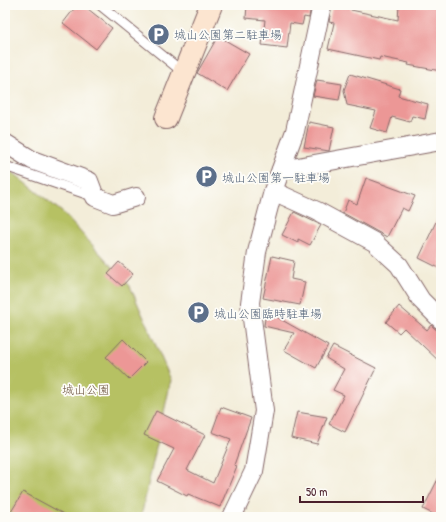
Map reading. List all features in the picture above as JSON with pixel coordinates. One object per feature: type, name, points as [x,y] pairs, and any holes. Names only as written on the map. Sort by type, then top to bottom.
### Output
[{"type":"street","points":[[166,118],[211,5]]},
{"type":"street","points":[[232,517],[254,471],[264,411],[250,303],[257,252],[273,191],[295,131],[322,5]]},
{"type":"street","points":[[281,170],[441,141]]},
{"type":"street","points":[[5,143],[32,160],[89,181],[95,197],[113,204],[136,197]]},
{"type":"street","points":[[273,191],[316,211],[374,242],[399,265],[421,300],[441,320]]},
{"type":"lane","points":[[100,5],[184,73]]},
{"type":"lane","points":[[5,166],[95,197]]},
{"type":"green space","name":"城山公園","points":[[5,166],[62,212],[130,286],[171,380],[141,517],[5,517]]},
{"type":"building","points":[[77,5],[83,5],[112,28],[96,49],[63,23]]},
{"type":"building","points":[[247,5],[311,5],[309,18],[304,17],[302,25],[290,23],[287,48],[262,45],[265,20],[246,18]]},
{"type":"building","points":[[332,5],[351,5],[351,10],[398,20],[399,5],[441,6],[441,71],[408,65],[409,63],[380,57],[379,60],[328,49],[334,23],[329,22]]},
{"type":"building","points":[[218,36],[249,54],[227,91],[197,73]]},
{"type":"building","points":[[350,74],[400,89],[398,96],[428,104],[425,119],[412,116],[410,122],[392,117],[387,133],[370,128],[376,111],[347,105],[344,90]]},
{"type":"building","points":[[317,80],[342,84],[339,100],[313,96]]},
{"type":"building","points":[[309,122],[334,127],[329,151],[304,147]]},
{"type":"building","points":[[366,178],[415,196],[408,211],[402,208],[387,237],[343,213],[348,200],[357,204]]},
{"type":"building","points":[[441,211],[441,269],[419,258]]},
{"type":"building","points":[[294,212],[321,225],[310,245],[298,239],[298,243],[282,235]]},
{"type":"building","points":[[272,256],[294,261],[291,279],[305,282],[300,305],[263,298]]},
{"type":"building","points":[[119,262],[133,274],[122,286],[108,274]]},
{"type":"building","points":[[399,306],[427,330],[431,325],[441,334],[441,363],[404,328],[399,333],[386,322]]},
{"type":"building","points":[[266,311],[328,346],[316,368],[284,350],[294,333],[264,326]]},
{"type":"building","points":[[123,339],[146,362],[129,379],[106,357]]},
{"type":"building","points":[[333,346],[376,368],[345,432],[329,424],[344,395],[333,390],[344,369],[326,358]]},
{"type":"building","points":[[221,407],[251,418],[234,465],[237,466],[220,507],[188,494],[187,496],[157,481],[174,449],[144,435],[156,411],[205,435],[187,470],[213,483],[231,439],[212,432]]},
{"type":"building","points":[[297,412],[327,417],[317,444],[291,438]]},
{"type":"building","points":[[441,473],[441,517],[439,517],[423,509]]},
{"type":"building","points":[[23,492],[69,517],[20,517],[11,512]]},
{"type":"place","name":"城山公園第二駐車場","points":[[158,34]]},
{"type":"place","name":"城山公園第一駐車場","points":[[207,177]]},
{"type":"place","name":"城山公園臨時駐車場","points":[[199,313]]}]
